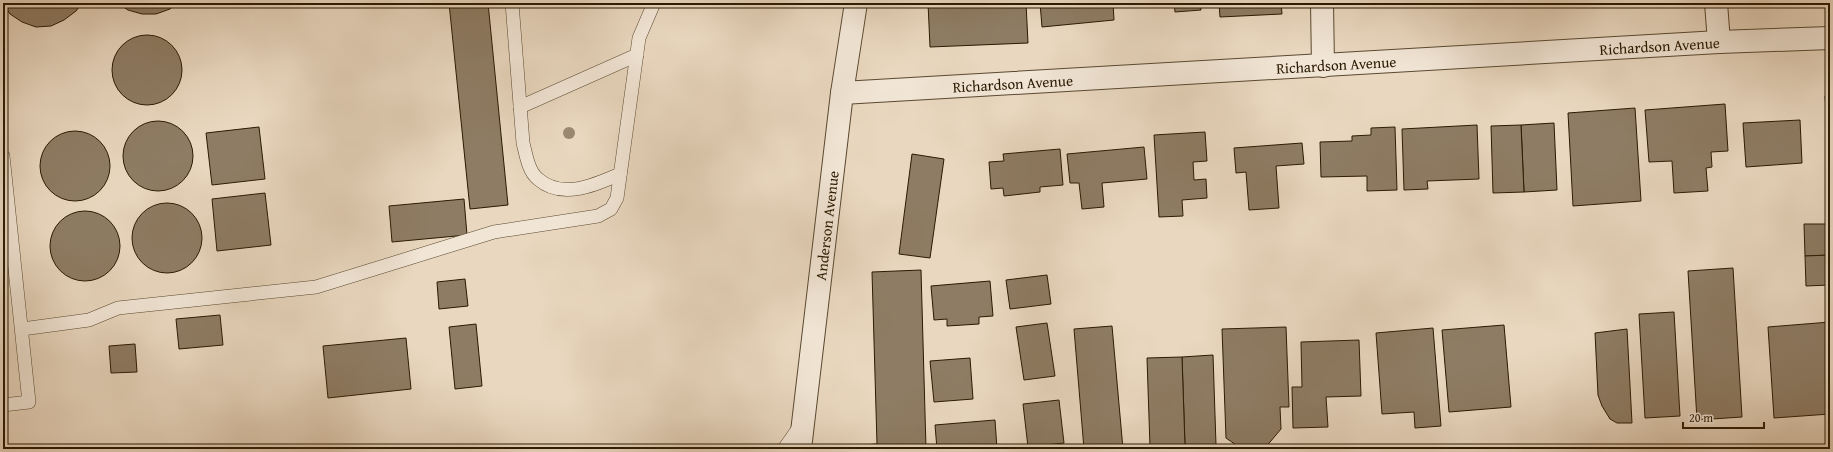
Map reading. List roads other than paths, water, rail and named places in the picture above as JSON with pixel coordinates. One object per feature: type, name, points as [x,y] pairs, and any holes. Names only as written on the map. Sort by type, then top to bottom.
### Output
[{"type":"street","name":"Anderson Avenue","points":[[800,449],[842,93],[856,3]]},
{"type":"street","points":[[1322,3],[1323,66]]},
{"type":"street","points":[[1716,3],[1719,42]]},
{"type":"street","name":"Richardson Avenue","points":[[842,93],[1719,42],[1830,38]]},
{"type":"lane","points":[[512,3],[522,143],[528,164],[537,179],[554,188],[573,190],[594,185],[620,174]]},
{"type":"lane","points":[[22,329],[89,320],[118,308],[316,287],[494,232],[598,216],[611,209],[617,198],[639,38],[654,3]]},
{"type":"lane","points":[[520,107],[637,55]]},
{"type":"lane","points":[[3,156],[29,402],[3,405]]},
{"type":"lane","points":[[784,449],[803,421]]}]
